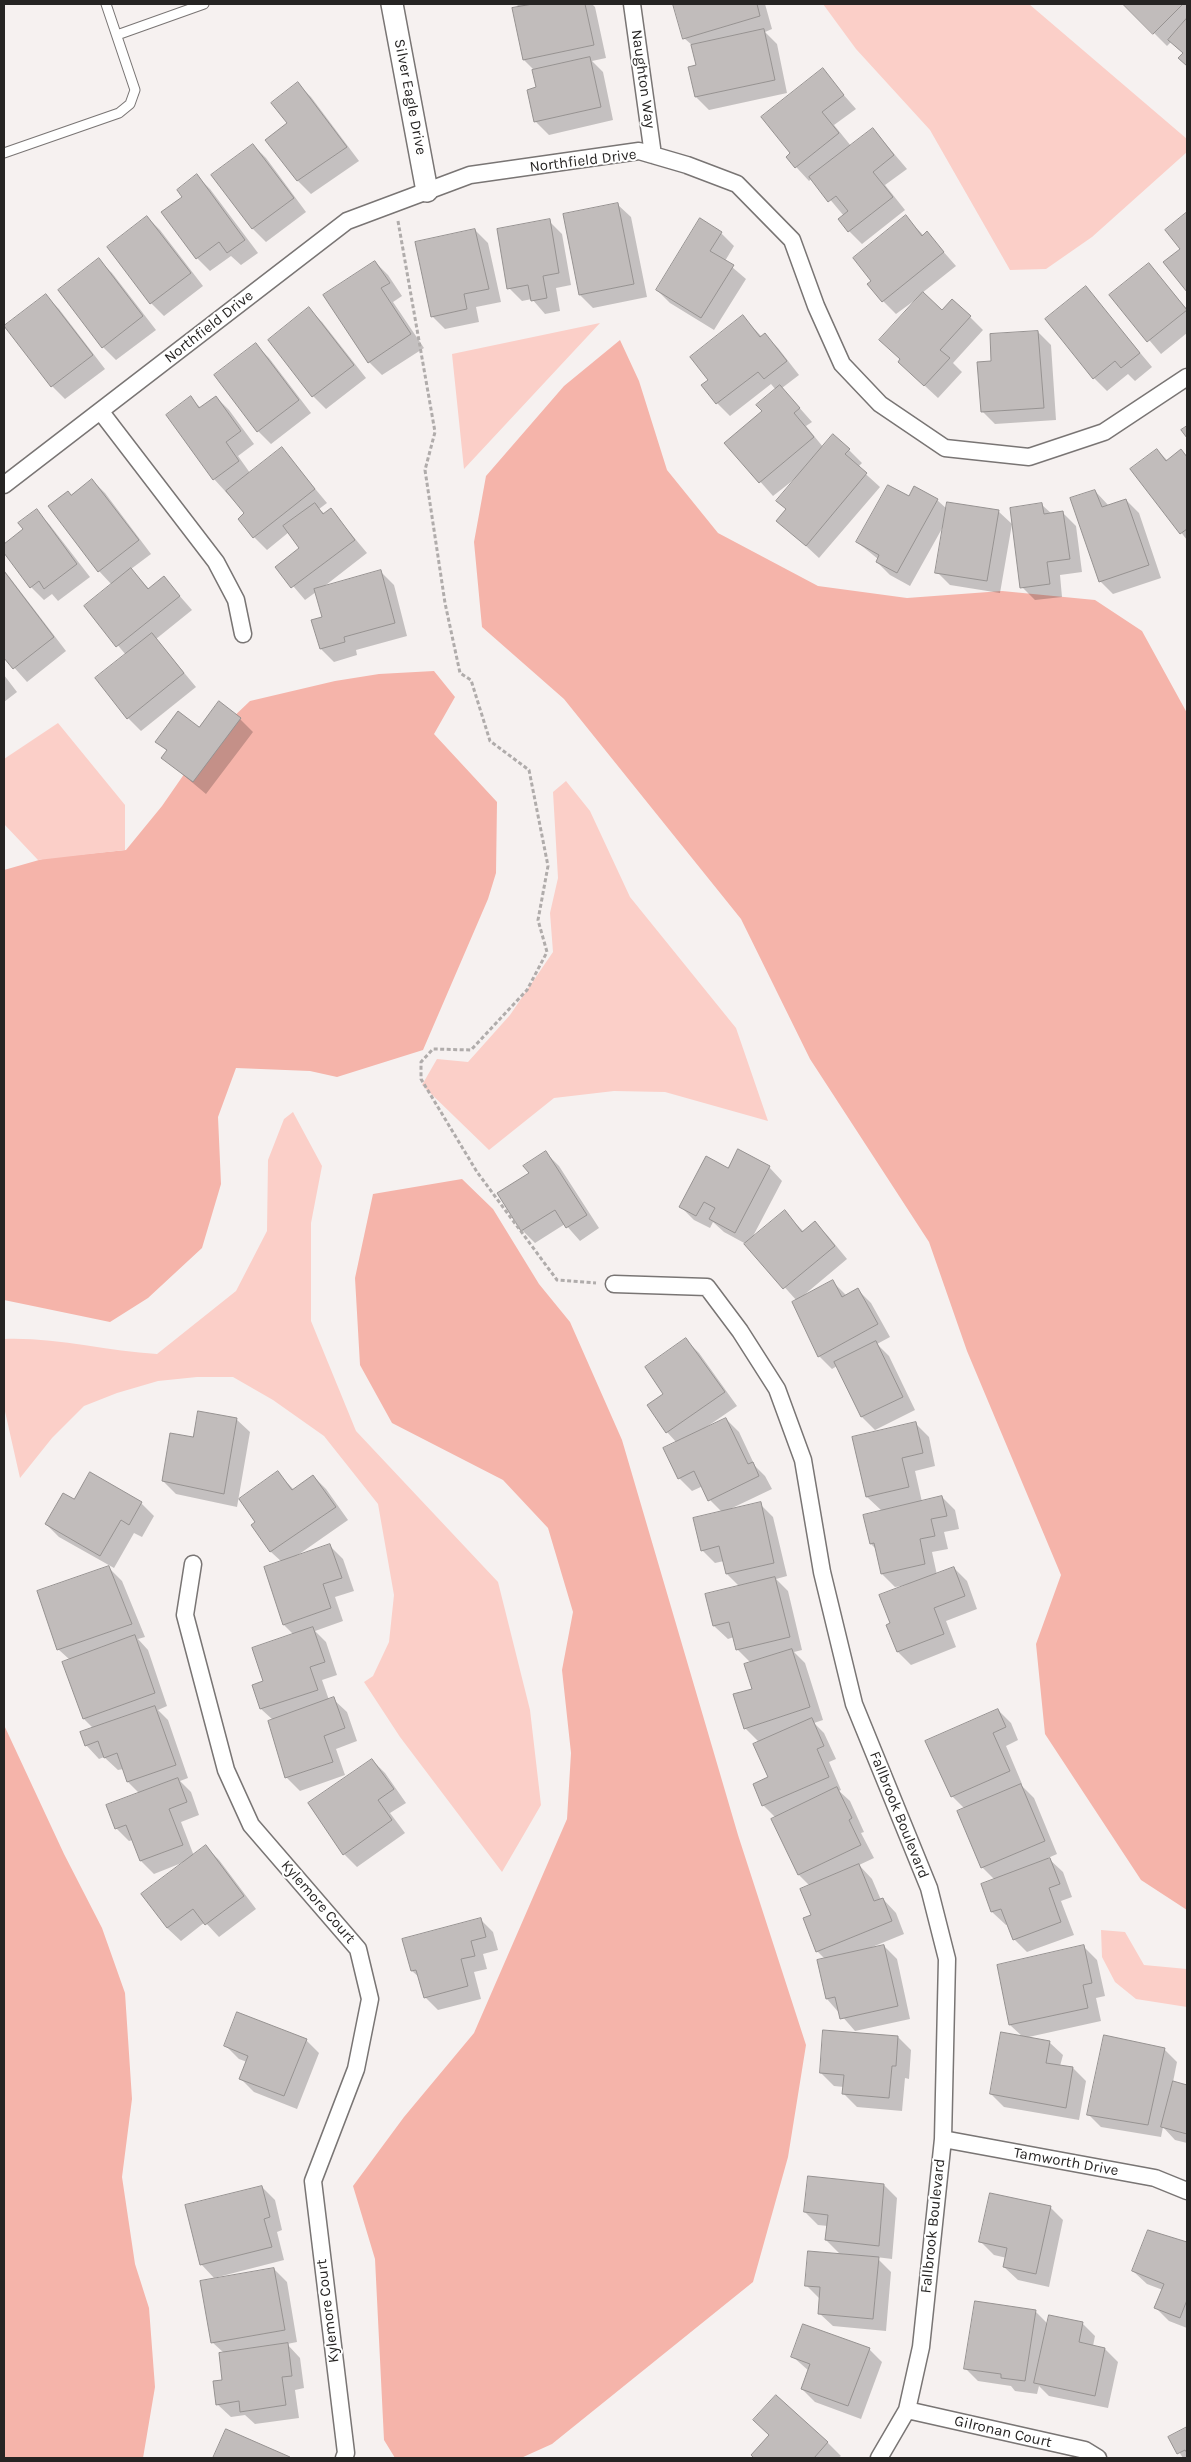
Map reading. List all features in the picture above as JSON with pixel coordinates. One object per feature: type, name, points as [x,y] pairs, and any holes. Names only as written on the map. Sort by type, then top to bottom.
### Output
[{"type":"street","name":"Silver Eagle Drive","points":[[392,4],[427,191]]},
{"type":"street","name":"Naughton Way","points":[[632,4],[653,155]]},
{"type":"street","name":"Northfield Drive","points":[[4,485],[101,412],[347,220],[470,175],[639,151],[687,164],[737,184],[792,240],[816,306],[842,364],[880,404],[945,448],[1029,457],[1104,432],[1187,376]]},
{"type":"street","points":[[101,412],[216,562],[236,600],[243,634]]},
{"type":"street","name":"Fallbrook Boulevard","points":[[614,1284],[708,1287],[740,1331],[776,1389],[802,1460],[822,1572],[854,1704],[929,1888],[947,1960],[943,2139],[921,2347],[906,2410],[880,2458]]},
{"type":"street","name":"Kylemore Court","points":[[193,1564],[185,1615],[226,1770],[251,1825],[358,1950],[370,1999],[356,2069],[313,2181],[346,2453],[344,2458]]},
{"type":"street","name":"Tamworth Drive","points":[[943,2139],[1155,2178],[1187,2191]]},
{"type":"street","name":"Gilronan Court","points":[[906,2410],[1085,2450],[1098,2458]]},
{"type":"lane","points":[[4,153],[120,114],[130,104],[135,90],[106,4]]},
{"type":"lane","points":[[117,35],[204,4]]},
{"type":"path","points":[[395,203],[435,432],[425,470],[445,603],[460,672],[471,680],[490,741],[529,770],[548,866],[538,920],[547,952],[527,990],[471,1050],[433,1049],[421,1062],[421,1079],[477,1172],[557,1280],[614,1284]]},
{"type":"shaded area","points":[[823,4],[1029,4],[1187,139],[1187,152],[1092,237],[1046,269],[1010,270],[930,130],[856,49]]},
{"type":"shaded area","points":[[600,323],[464,469],[452,354]]},
{"type":"shaded area","points":[[620,340],[639,381],[667,470],[718,533],[818,586],[907,598],[1002,591],[1095,600],[1142,631],[1187,713],[1187,1910],[1141,1880],[1045,1734],[1036,1644],[1061,1575],[967,1351],[929,1242],[810,1059],[741,919],[564,699],[482,627],[474,542],[486,476],[564,386]]},
{"type":"shaded area","points":[[434,671],[455,697],[434,734],[497,802],[496,873],[488,899],[423,1050],[337,1077],[310,1071],[236,1068],[218,1117],[221,1184],[202,1248],[148,1298],[110,1322],[4,1300],[4,870],[46,858],[126,850],[162,806],[205,744],[250,701],[335,681],[379,674]]},
{"type":"shaded area","points":[[58,723],[125,805],[125,850],[38,860],[4,824],[4,759]]},
{"type":"shaded area","points":[[566,781],[590,811],[630,897],[736,1028],[768,1121],[665,1092],[614,1091],[554,1098],[489,1150],[422,1085],[437,1059],[468,1062],[510,1015],[553,952],[550,913],[558,878],[553,792]]},
{"type":"shaded area","points":[[293,1112],[322,1166],[311,1223],[311,1321],[356,1431],[498,1582],[530,1710],[541,1805],[502,1872],[400,1737],[364,1682],[373,1676],[389,1642],[394,1595],[378,1504],[324,1436],[273,1400],[233,1377],[197,1377],[158,1381],[117,1393],[84,1406],[52,1438],[20,1478],[4,1407],[4,1339],[42,1340],[157,1354],[236,1291],[267,1231],[268,1160],[284,1119]]},
{"type":"shaded area","points":[[462,1179],[493,1209],[539,1284],[570,1322],[622,1440],[738,1835],[806,2045],[788,2157],[753,2282],[552,2444],[521,2458],[395,2458],[384,2440],[375,2259],[353,2186],[404,2117],[474,2033],[567,1819],[571,1753],[562,1670],[573,1612],[548,1528],[503,1480],[392,1423],[360,1365],[355,1278],[373,1194]]},
{"type":"shaded area","points":[[4,1725],[64,1854],[102,1928],[125,1993],[132,2099],[122,2177],[135,2264],[149,2308],[155,2387],[143,2458],[4,2458]]},
{"type":"shaded area","points":[[1101,1930],[1125,1932],[1144,1965],[1187,1969],[1187,2007],[1136,1999],[1115,1982],[1102,1957]]},
{"type":"building","points":[[533,4],[585,4],[594,45],[523,60],[512,8]]},
{"type":"building","points":[[673,4],[757,4],[760,16],[683,39]]},
{"type":"building","points":[[1123,4],[1183,4],[1153,34]]},
{"type":"building","points":[[1187,18],[1187,66],[1178,58],[1183,53],[1168,40]]},
{"type":"building","points":[[764,29],[775,80],[695,97],[688,67],[696,65],[691,45]]},
{"type":"building","points":[[590,57],[601,107],[534,122],[527,90],[536,87],[532,70]]},
{"type":"building","points":[[823,68],[844,95],[822,112],[839,133],[795,168],[786,157],[790,153],[761,117]]},
{"type":"building","points":[[298,82],[347,147],[297,181],[265,140],[287,123],[271,103]]},
{"type":"building","points":[[873,128],[894,155],[873,172],[893,197],[848,232],[838,219],[848,211],[836,196],[828,202],[809,177]]},
{"type":"building","points":[[253,144],[294,198],[252,229],[211,175]]},
{"type":"building","points":[[197,174],[245,240],[227,253],[219,242],[196,259],[161,212],[182,197],[177,190]]},
{"type":"building","points":[[618,203],[634,284],[579,295],[563,214]]},
{"type":"building","points":[[1187,212],[1187,292],[1163,262],[1180,249],[1165,230]]},
{"type":"building","points":[[906,215],[922,236],[927,231],[944,252],[882,302],[867,284],[871,281],[853,258]]},
{"type":"building","points":[[147,216],[191,273],[150,304],[107,247]]},
{"type":"building","points":[[700,218],[722,232],[710,251],[734,265],[701,318],[656,290]]},
{"type":"building","points":[[550,219],[559,273],[543,276],[547,298],[531,301],[528,285],[507,289],[497,229]]},
{"type":"building","points":[[475,229],[489,289],[464,294],[467,309],[431,317],[415,242]]},
{"type":"building","points":[[99,258],[143,316],[102,348],[58,290]]},
{"type":"building","points":[[375,261],[390,283],[381,288],[411,334],[368,363],[323,295]]},
{"type":"building","points":[[1149,263],[1187,310],[1147,342],[1109,295]]},
{"type":"building","points":[[1086,286],[1140,353],[1121,368],[1115,361],[1093,379],[1045,319]]},
{"type":"building","points":[[923,292],[942,310],[952,299],[971,316],[940,350],[950,358],[924,386],[898,362],[900,359],[879,340]]},
{"type":"building","points":[[46,294],[93,355],[51,387],[4,326]]},
{"type":"building","points":[[309,307],[354,365],[312,397],[268,340]]},
{"type":"building","points":[[743,315],[760,337],[765,333],[787,361],[764,379],[758,372],[716,404],[701,385],[708,380],[690,357]]},
{"type":"building","points":[[1038,331],[1044,408],[981,412],[977,362],[991,361],[990,334]]},
{"type":"building","points":[[256,343],[299,400],[257,432],[214,375]]},
{"type":"building","points":[[780,385],[800,408],[794,413],[814,437],[759,483],[724,443],[762,411],[756,405]]},
{"type":"building","points":[[191,396],[199,408],[216,396],[241,431],[226,442],[239,461],[213,480],[166,415]]},
{"type":"building","points":[[1187,426],[1187,438],[1181,430]]},
{"type":"building","points":[[833,434],[850,449],[845,454],[867,473],[806,546],[776,521],[786,509],[776,501]]},
{"type":"building","points":[[282,447],[315,489],[253,538],[238,519],[244,513],[226,491]]},
{"type":"building","points":[[1157,449],[1166,461],[1181,449],[1187,457],[1187,529],[1180,534],[1130,469]]},
{"type":"building","points":[[92,479],[139,540],[98,572],[48,506],[68,491],[71,495]]},
{"type":"building","points":[[888,485],[909,496],[914,486],[938,499],[897,573],[876,562],[879,555],[856,542]]},
{"type":"building","points":[[1095,490],[1102,507],[1126,499],[1149,565],[1099,582],[1070,498]]},
{"type":"building","points":[[947,502],[999,510],[987,581],[935,573]]},
{"type":"building","points":[[315,503],[323,514],[331,508],[355,540],[291,588],[275,567],[299,548],[283,526]]},
{"type":"building","points":[[1042,503],[1044,514],[1063,511],[1070,559],[1047,562],[1050,584],[1020,588],[1010,508]]},
{"type":"building","points":[[37,509],[77,564],[44,589],[39,581],[30,588],[4,553],[4,544],[23,529],[18,523]]},
{"type":"building","points":[[131,568],[148,589],[164,576],[180,596],[116,647],[84,606]]},
{"type":"building","points":[[381,570],[395,623],[344,637],[345,642],[320,649],[311,620],[322,617],[314,589]]},
{"type":"building","points":[[4,571],[54,637],[13,669],[4,658]]},
{"type":"building","points":[[152,633],[184,673],[127,719],[95,678]]},
{"type":"building","points":[[219,701],[241,718],[193,782],[161,758],[167,750],[155,742],[178,711],[199,727]]},
{"type":"building","points":[[738,1149],[770,1166],[735,1233],[709,1219],[715,1208],[704,1202],[696,1216],[679,1207],[706,1156],[728,1168]]},
{"type":"building","points":[[546,1151],[587,1215],[566,1228],[555,1210],[521,1231],[497,1193],[529,1173],[523,1166]]},
{"type":"building","points":[[785,1210],[802,1232],[815,1221],[835,1246],[783,1289],[744,1244]]},
{"type":"building","points":[[833,1280],[842,1297],[858,1288],[878,1324],[818,1357],[792,1302]]},
{"type":"building","points":[[686,1338],[725,1392],[666,1433],[647,1405],[663,1394],[645,1367]]},
{"type":"building","points":[[876,1341],[903,1397],[861,1417],[834,1362]]},
{"type":"building","points":[[198,1411],[237,1418],[224,1494],[162,1481],[170,1433],[193,1437]]},
{"type":"building","points":[[726,1418],[748,1464],[753,1462],[759,1476],[708,1501],[694,1471],[678,1479],[663,1448]]},
{"type":"building","points":[[916,1422],[923,1453],[902,1458],[909,1487],[866,1497],[852,1437]]},
{"type":"building","points":[[278,1471],[292,1490],[313,1475],[336,1507],[270,1552],[251,1525],[255,1522],[239,1499]]},
{"type":"building","points":[[90,1472],[142,1502],[129,1525],[121,1520],[100,1556],[45,1524],[63,1493],[74,1499]]},
{"type":"building","points":[[942,1496],[947,1516],[931,1519],[935,1536],[920,1539],[925,1564],[881,1574],[874,1543],[870,1544],[863,1515]]},
{"type":"building","points":[[761,1502],[774,1563],[726,1574],[719,1546],[701,1551],[693,1518]]},
{"type":"building","points":[[330,1544],[342,1578],[323,1584],[331,1608],[283,1625],[264,1567]]},
{"type":"building","points":[[109,1566],[132,1624],[57,1650],[37,1591]]},
{"type":"building","points":[[954,1567],[965,1596],[934,1608],[944,1634],[897,1652],[886,1625],[890,1623],[879,1595]]},
{"type":"building","points":[[775,1577],[790,1637],[736,1650],[729,1622],[713,1626],[705,1594]]},
{"type":"building","points":[[313,1627],[325,1662],[310,1667],[318,1690],[260,1709],[252,1685],[263,1681],[252,1648]]},
{"type":"building","points":[[135,1635],[155,1693],[83,1719],[62,1662]]},
{"type":"building","points":[[792,1649],[810,1707],[744,1729],[733,1694],[752,1689],[744,1664]]},
{"type":"building","points":[[334,1697],[345,1728],[324,1736],[333,1762],[285,1778],[268,1721]]},
{"type":"building","points":[[155,1706],[176,1765],[127,1782],[117,1753],[104,1758],[98,1741],[85,1746],[80,1732]]},
{"type":"building","points":[[998,1709],[1006,1727],[993,1733],[1010,1771],[951,1797],[925,1741]]},
{"type":"building","points":[[812,1718],[824,1746],[817,1749],[829,1777],[762,1806],[753,1784],[768,1777],[753,1744]]},
{"type":"building","points":[[372,1759],[394,1789],[378,1800],[392,1820],[343,1855],[308,1803]]},
{"type":"building","points":[[178,1778],[187,1802],[169,1809],[183,1845],[140,1861],[126,1825],[115,1829],[106,1805]]},
{"type":"building","points":[[1021,1784],[1045,1841],[981,1868],[957,1811]]},
{"type":"building","points":[[837,1787],[852,1818],[849,1820],[861,1845],[798,1875],[771,1819]]},
{"type":"building","points":[[206,1845],[244,1896],[205,1925],[193,1909],[167,1928],[141,1894]]},
{"type":"building","points":[[1050,1858],[1060,1884],[1049,1888],[1061,1922],[1013,1940],[1001,1909],[991,1912],[981,1884]]},
{"type":"building","points":[[859,1864],[874,1901],[883,1898],[892,1921],[816,1952],[803,1918],[811,1915],[800,1889]]},
{"type":"building","points":[[481,1918],[486,1937],[471,1941],[475,1956],[461,1959],[468,1986],[424,1998],[416,1970],[411,1971],[402,1939]]},
{"type":"building","points":[[884,1945],[898,2006],[840,2019],[835,1997],[826,1999],[817,1960]]},
{"type":"building","points":[[1084,1945],[1092,1983],[1083,1985],[1088,2008],[1009,2025],[997,1965]]},
{"type":"building","points":[[237,2012],[307,2039],[284,2096],[239,2079],[248,2056],[224,2046]]},
{"type":"building","points":[[823,2030],[898,2036],[896,2066],[892,2066],[889,2098],[842,2094],[844,2075],[820,2073]]},
{"type":"building","points":[[1001,2032],[1050,2041],[1046,2063],[1073,2067],[1066,2108],[990,2094]]},
{"type":"building","points":[[1104,2035],[1165,2048],[1148,2125],[1087,2115]]},
{"type":"building","points":[[1173,2081],[1187,2085],[1187,2134],[1161,2127]]},
{"type":"building","points":[[808,2176],[884,2184],[879,2246],[825,2240],[828,2215],[804,2212]]},
{"type":"building","points":[[262,2186],[270,2217],[264,2219],[272,2247],[200,2265],[185,2205]]},
{"type":"building","points":[[990,2193],[1051,2206],[1036,2274],[1003,2267],[1007,2248],[979,2242]]},
{"type":"building","points":[[1148,2230],[1187,2242],[1187,2300],[1180,2318],[1154,2308],[1164,2284],[1132,2271]]},
{"type":"building","points":[[808,2251],[879,2257],[873,2319],[818,2314],[820,2287],[805,2286]]},
{"type":"building","points":[[274,2268],[285,2330],[211,2343],[200,2281]]},
{"type":"building","points":[[975,2301],[1036,2310],[1025,2381],[1001,2378],[1001,2374],[964,2369]]},
{"type":"building","points":[[1049,2315],[1083,2322],[1079,2342],[1105,2348],[1095,2396],[1034,2383]]},
{"type":"building","points":[[803,2324],[870,2348],[848,2406],[801,2389],[810,2364],[791,2357]]},
{"type":"building","points":[[288,2343],[292,2376],[282,2377],[286,2405],[240,2412],[239,2401],[216,2405],[213,2381],[222,2380],[219,2353]]},
{"type":"building","points":[[776,2395],[828,2442],[814,2458],[754,2458],[751,2455],[769,2435],[753,2420]]},
{"type":"building","points":[[1187,2427],[1187,2453],[1185,2450],[1177,2454],[1168,2437]]},
{"type":"building","points":[[226,2429],[290,2457],[290,2458],[213,2458]]}]
